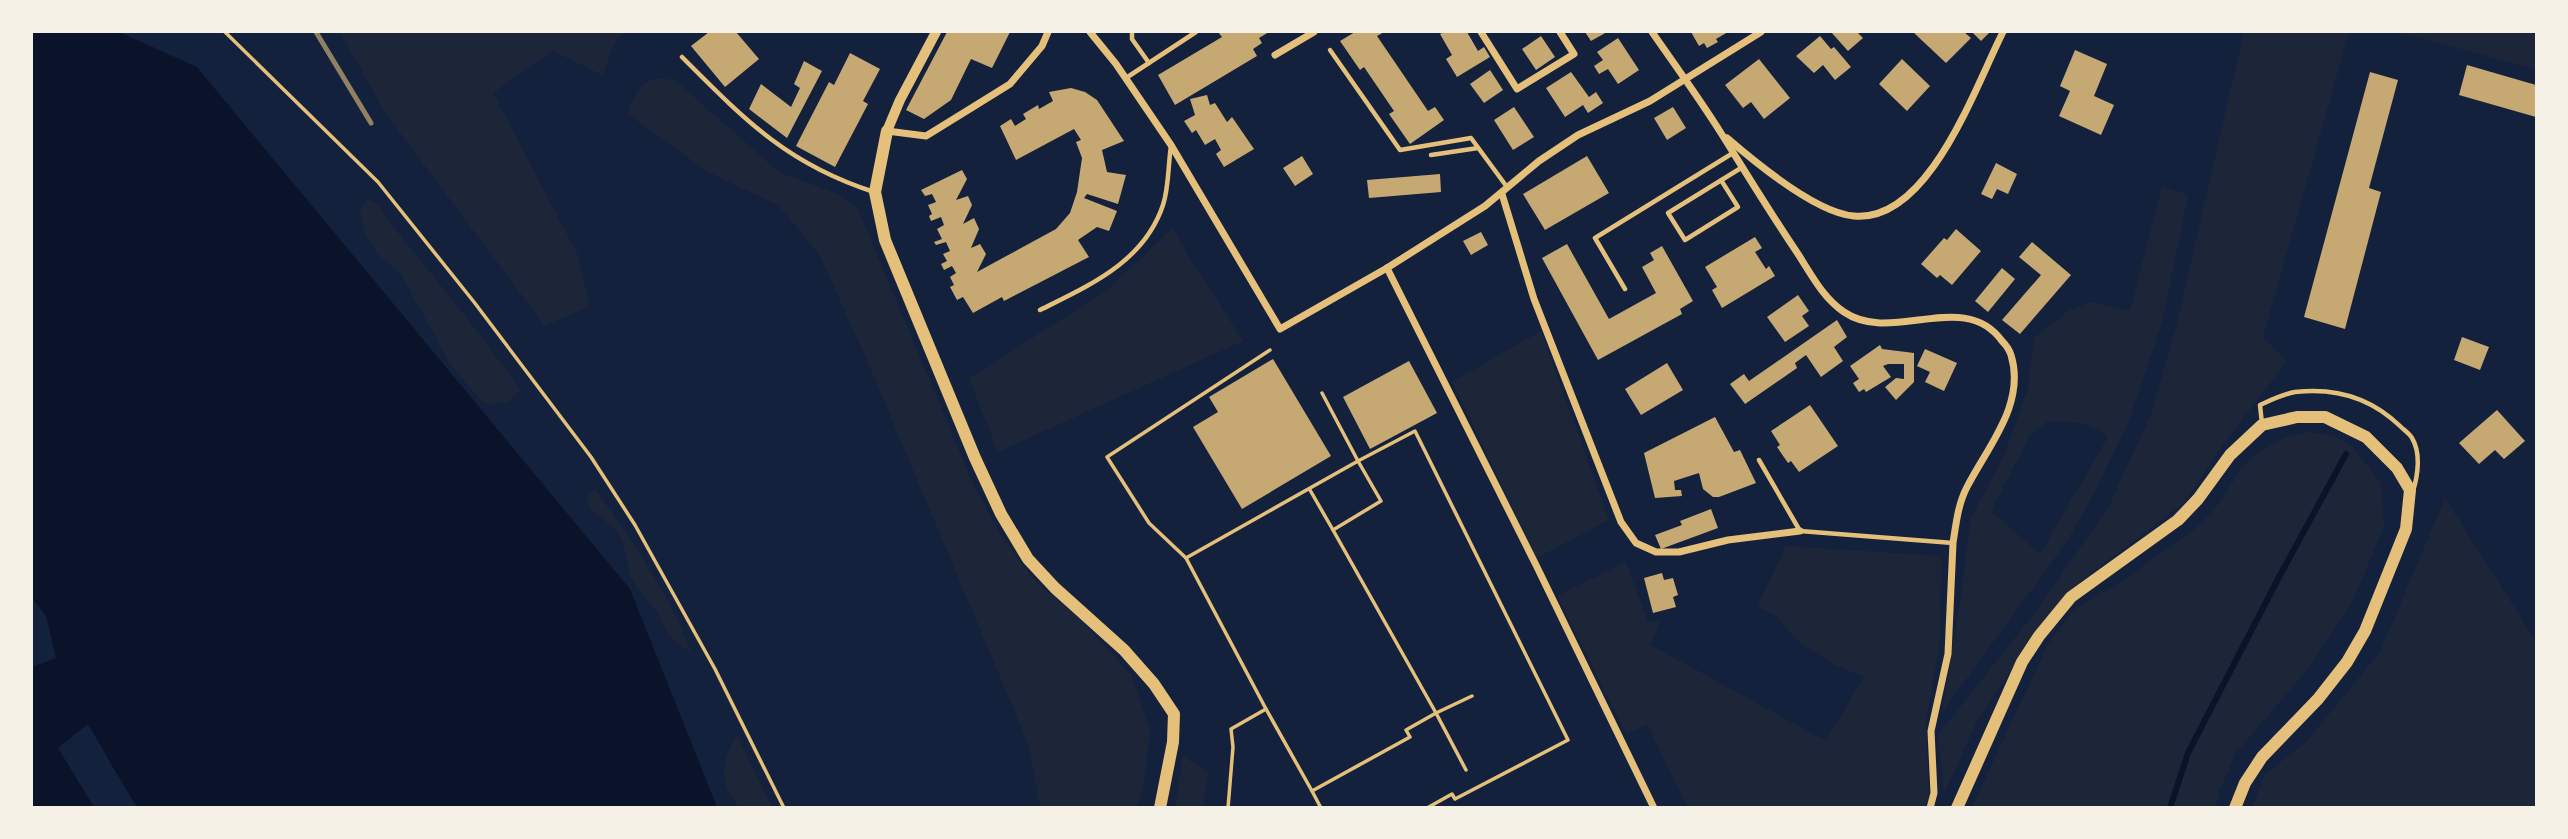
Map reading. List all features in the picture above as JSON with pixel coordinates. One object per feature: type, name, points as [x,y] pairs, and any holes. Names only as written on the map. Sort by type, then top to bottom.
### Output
[{"type":"main road","points":[[887,131],[875,192],[885,240],[975,458],[1001,514],[1028,559],[1055,589],[1124,650],[1154,684],[1174,714],[1173,742],[1160,807]]},
{"type":"main road","points":[[1957,807],[2022,662],[2071,597],[2178,520],[2198,499],[2230,455],[2262,425],[2297,417],[2325,417],[2366,437],[2397,468],[2410,490],[2406,529],[2365,631],[2347,662],[2318,699],[2262,757],[2245,783],[2235,807]]},
{"type":"street","points":[[936,32],[900,100],[887,131],[926,136],[1010,83],[1042,46],[1048,32]]},
{"type":"street","points":[[1090,32],[1126,78],[1171,145],[1280,329],[1387,268],[1502,194],[1539,161],[1578,135],[1650,101],[1761,32]]},
{"type":"street","points":[[1275,55],[1314,32]]},
{"type":"street","points":[[1480,32],[1517,89],[1574,54],[1560,32]]},
{"type":"street","points":[[1651,32],[1827,297],[1843,312],[1864,323],[1973,318],[1995,330],[2010,352],[2015,375],[2009,408],[1995,441],[1963,497],[1952,543],[1948,654],[1931,731],[1934,793],[1930,807]]},
{"type":"street","points":[[1721,134],[1772,175],[1807,197],[1852,216],[1879,215],[1901,203],[1917,188],[1945,150],[2003,32]]},
{"type":"street","points":[[1502,194],[1537,306],[1621,522],[1636,543],[1656,552],[1679,552],[1728,540],[1800,531]]},
{"type":"street","points":[[1387,268],[1654,807]]},
{"type":"lane","points":[[1132,32],[1132,39],[1149,63]]},
{"type":"lane","points":[[1126,78],[1196,32]]},
{"type":"lane","points":[[1330,50],[1400,150],[1471,138],[1507,187]]},
{"type":"lane","points":[[682,57],[771,142],[800,161],[843,182],[875,192]]},
{"type":"lane","points":[[1040,310],[1094,283],[1131,257],[1153,229],[1164,202],[1171,145]]},
{"type":"lane","points":[[1431,155],[1478,148]]},
{"type":"lane","points":[[1625,289],[1595,238],[1733,153]]},
{"type":"lane","points":[[1721,180],[1738,207],[1685,240],[1668,214],[1741,167]]},
{"type":"lane","points":[[2262,425],[2259,405],[2294,392],[2347,394],[2372,403],[2389,415],[2412,438],[2418,456],[2417,479],[2408,509]]},
{"type":"lane","points":[[1759,460],[1800,531],[1952,543]]},
{"type":"path","points":[[225,32],[378,182],[474,302],[591,457],[635,525],[715,669],[784,807]]},
{"type":"path","points":[[1270,350],[1107,457],[1149,523],[1186,558],[1321,807]]},
{"type":"path","points":[[1322,393],[1381,501],[1334,530]]},
{"type":"path","points":[[1186,558],[1415,431],[1568,740],[1455,799],[1452,794],[1427,807]]},
{"type":"path","points":[[1310,489],[1466,770]]},
{"type":"path","points":[[1312,791],[1410,737],[1406,730],[1436,712],[1472,696]]},
{"type":"path","points":[[1228,807],[1233,747],[1231,729],[1266,709]]},
{"type":"shaded area","points":[[32,32],[119,32],[197,67],[630,589],[717,807],[32,807]]},
{"type":"shaded area","points":[[340,32],[628,32],[617,38],[602,75],[553,51],[493,93],[577,253],[590,306],[545,326],[386,114]]},
{"type":"shaded area","points":[[2244,32],[2349,32],[2263,337],[2287,361],[2225,442],[2184,503],[2082,580],[2029,643],[1977,721],[1944,794],[1938,735],[2037,610],[2109,506],[2151,414],[2176,327]]},
{"type":"shaded area","points":[[2397,32],[2536,32],[2536,69]]},
{"type":"shaded area","points":[[657,78],[675,80],[780,173],[836,193],[857,207],[974,486],[1000,533],[1032,578],[1082,621],[1131,675],[1150,730],[1143,789],[1137,807],[1040,807],[1029,746],[863,351],[819,254],[779,206],[706,171],[628,114],[638,91]]},
{"type":"shaded area","points":[[2162,186],[2188,195],[2162,323],[2129,420],[2096,491],[2066,543],[1942,712],[1971,518],[2004,455],[2028,389],[2034,338],[2069,310],[2092,302],[2130,311]],"holes":[[[2048,421],[2088,425],[2108,437],[2040,554],[1991,511],[2030,435]]]},
{"type":"shaded area","points":[[368,200],[380,205],[387,219],[521,390],[508,402],[489,404],[482,401],[449,362],[401,274],[377,254],[365,232],[360,215],[362,205]]},
{"type":"shaded area","points":[[1172,229],[1243,341],[998,452],[969,379],[1108,289]]},
{"type":"shaded area","points":[[1541,331],[1609,520],[1537,558],[1452,382]]},
{"type":"shaded area","points":[[2308,432],[2333,435],[2352,447],[2381,483],[2384,526],[2353,601],[2308,669],[2236,753],[2219,792],[2216,807],[1972,807],[2048,644],[2074,609],[2122,581],[2200,525],[2221,501],[2241,469],[2258,452],[2285,438]]},
{"type":"shaded area","points":[[596,490],[661,589],[691,652],[669,635],[656,611],[635,584],[619,534],[595,513],[588,501],[587,492]]},
{"type":"shaded area","points":[[2445,498],[2536,641],[2536,803],[2532,808],[2252,807],[2265,774],[2306,742],[2380,652]]},
{"type":"shaded area","points":[[1786,546],[1941,556],[1940,642],[1926,721],[1929,796],[1925,807],[1688,807],[1647,724],[1626,734],[1557,596],[1626,562],[1648,622],[1660,620],[1651,645],[1826,741],[1864,677],[1833,664],[1800,643],[1776,616],[1757,606]]},
{"type":"shaded area","points":[[737,735],[772,807],[739,807],[727,788],[725,763]]},
{"type":"shaded area","points":[[1183,756],[1208,773],[1203,807],[1175,807]]},
{"type":"pier","points":[[32,598],[46,616],[56,658],[32,667]]},
{"type":"pier","points":[[88,724],[137,807],[94,807],[58,748]]},
{"type":"building","points":[[709,32],[736,32],[759,59],[725,87],[691,46]]},
{"type":"building","points":[[947,32],[1010,32],[992,68],[971,59],[951,100],[924,119],[906,110]]},
{"type":"building","points":[[1218,32],[1269,32],[1259,38],[1262,43],[1253,49],[1257,56],[1175,105],[1158,75],[1222,37]]},
{"type":"building","points":[[1355,32],[1384,32],[1377,36],[1428,111],[1435,107],[1444,120],[1410,144],[1389,114],[1394,111],[1364,67],[1360,70],[1340,41]]},
{"type":"building","points":[[1467,32],[1478,51],[1484,47],[1490,57],[1457,77],[1446,59],[1452,55],[1440,34]]},
{"type":"building","points":[[1585,32],[1607,32],[1591,41]]},
{"type":"building","points":[[1691,32],[1728,32],[1707,48],[1704,43],[1699,46]]},
{"type":"building","points":[[1831,32],[1857,32],[1863,38],[1848,51]]},
{"type":"building","points":[[1913,32],[1964,32],[1971,38],[1946,63]]},
{"type":"building","points":[[1972,32],[1990,32],[1981,41]]},
{"type":"building","points":[[1541,36],[1555,57],[1536,70],[1522,49]]},
{"type":"building","points":[[1820,36],[1831,49],[1834,47],[1851,67],[1835,80],[1823,65],[1814,73],[1796,56]]},
{"type":"building","points":[[1618,38],[1639,70],[1618,84],[1608,69],[1599,74],[1594,66],[1603,60],[1597,52]]},
{"type":"building","points":[[2075,50],[2107,64],[2094,96],[2114,105],[2101,135],[2059,116],[2070,91],[2060,86]]},
{"type":"building","points":[[850,53],[880,69],[863,101],[868,104],[835,167],[796,146],[829,82],[834,85]]},
{"type":"building","points":[[1759,59],[1790,98],[1764,119],[1751,102],[1743,108],[1725,85]]},
{"type":"building","points":[[1902,59],[1930,86],[1907,111],[1879,84]]},
{"type":"building","points":[[804,61],[822,71],[787,138],[749,109],[761,84],[791,107],[800,88],[794,84]]},
{"type":"building","points":[[2467,65],[2536,85],[2536,117],[2459,95]]},
{"type":"building","points":[[1490,70],[1503,90],[1484,103],[1470,84]]},
{"type":"building","points":[[1571,72],[1589,97],[1596,92],[1603,103],[1588,113],[1583,105],[1565,117],[1546,88]]},
{"type":"building","points":[[2370,72],[2398,80],[2369,188],[2381,192],[2345,329],[2304,317]]},
{"type":"building","points":[[1071,88],[1085,92],[1097,100],[1124,141],[1102,150],[1107,172],[1126,175],[1118,204],[1087,194],[1084,198],[1117,211],[1109,231],[1097,227],[1078,240],[1089,257],[1004,301],[1002,297],[973,313],[963,297],[957,300],[950,287],[954,285],[950,277],[956,273],[952,266],[944,270],[941,264],[947,261],[943,254],[950,251],[946,242],[936,245],[934,242],[942,239],[937,229],[944,225],[941,217],[931,221],[929,216],[932,214],[928,205],[936,202],[932,194],[925,196],[921,190],[962,170],[967,179],[956,200],[968,196],[972,205],[963,224],[974,218],[979,229],[971,248],[980,244],[986,254],[977,272],[1056,229],[1070,213],[1077,192],[1082,158],[1076,142],[1081,140],[1074,129],[1016,160],[1000,126],[1011,119],[1015,126],[1026,119],[1023,114],[1038,105],[1039,109],[1053,101],[1049,92]]},
{"type":"building","points":[[1207,95],[1210,105],[1215,103],[1227,122],[1232,117],[1254,149],[1224,167],[1216,154],[1221,150],[1215,139],[1205,145],[1196,130],[1192,133],[1184,121],[1195,115],[1190,99]]},
{"type":"building","points":[[1514,107],[1534,137],[1513,150],[1494,120]]},
{"type":"building","points":[[1673,107],[1686,128],[1667,140],[1654,118]]},
{"type":"building","points":[[1302,156],[1313,174],[1295,186],[1283,168]]},
{"type":"building","points":[[1587,156],[1609,193],[1545,230],[1523,194]]},
{"type":"building","points":[[1996,163],[2017,174],[2008,194],[1997,189],[1992,199],[1981,194]]},
{"type":"building","points":[[1440,174],[1441,192],[1369,198],[1367,180]]},
{"type":"building","points":[[1956,229],[1981,251],[1952,285],[1940,275],[1937,278],[1921,264],[1944,238],[1947,240]]},
{"type":"building","points":[[1481,232],[1488,245],[1471,255],[1463,241]]},
{"type":"building","points":[[1755,237],[1762,248],[1755,252],[1766,269],[1769,266],[1775,276],[1722,308],[1712,290],[1717,287],[1705,267]]},
{"type":"building","points":[[2032,242],[2071,275],[2020,334],[2002,320],[2041,275],[2019,257]]},
{"type":"building","points":[[1567,244],[1609,319],[1656,293],[1642,267],[1654,260],[1650,253],[1662,246],[1693,301],[1680,309],[1682,314],[1598,360],[1542,258]]},
{"type":"building","points":[[2002,268],[2015,279],[1988,312],[1975,301]]},
{"type":"building","points":[[1798,295],[1809,311],[1802,316],[1809,326],[1785,342],[1767,317]]},
{"type":"building","points":[[1837,320],[1847,337],[1834,347],[1843,361],[1821,377],[1806,355],[1795,363],[1797,368],[1745,404],[1730,384],[1744,374],[1749,381]]},
{"type":"building","points":[[2462,337],[2489,347],[2480,370],[2454,360]]},
{"type":"building","points":[[1880,345],[1882,349],[1914,353],[1914,382],[1896,400],[1885,387],[1896,378],[1904,379],[1904,364],[1883,366],[1891,377],[1866,392],[1864,389],[1859,392],[1853,383],[1859,379],[1850,366]]},
{"type":"building","points":[[1925,349],[1957,363],[1944,391],[1925,382],[1930,372],[1917,366]]},
{"type":"building","points":[[1273,359],[1331,456],[1242,509],[1193,427],[1218,412],[1209,397]]},
{"type":"building","points":[[1409,361],[1437,413],[1370,449],[1343,397]]},
{"type":"building","points":[[1667,363],[1683,390],[1641,415],[1625,389]]},
{"type":"building","points":[[1810,405],[1838,446],[1799,472],[1791,461],[1788,463],[1777,447],[1780,445],[1771,431]]},
{"type":"building","points":[[2497,410],[2525,441],[2504,459],[2495,450],[2479,464],[2459,443]]},
{"type":"building","points":[[1715,417],[1734,452],[1740,450],[1756,483],[1713,497],[1703,489],[1699,473],[1674,481],[1675,490],[1681,490],[1682,496],[1655,498],[1644,453]]},
{"type":"building","points":[[1711,509],[1718,528],[1661,549],[1655,535],[1682,525],[1680,521]]},
{"type":"building","points":[[1662,573],[1664,580],[1673,578],[1678,595],[1673,597],[1676,607],[1653,613],[1644,578]]},
{"type":"waterway","points":[[2170,808],[2188,753],[2346,454]]},
{"type":"railway","points":[[316,32],[371,123]]}]
